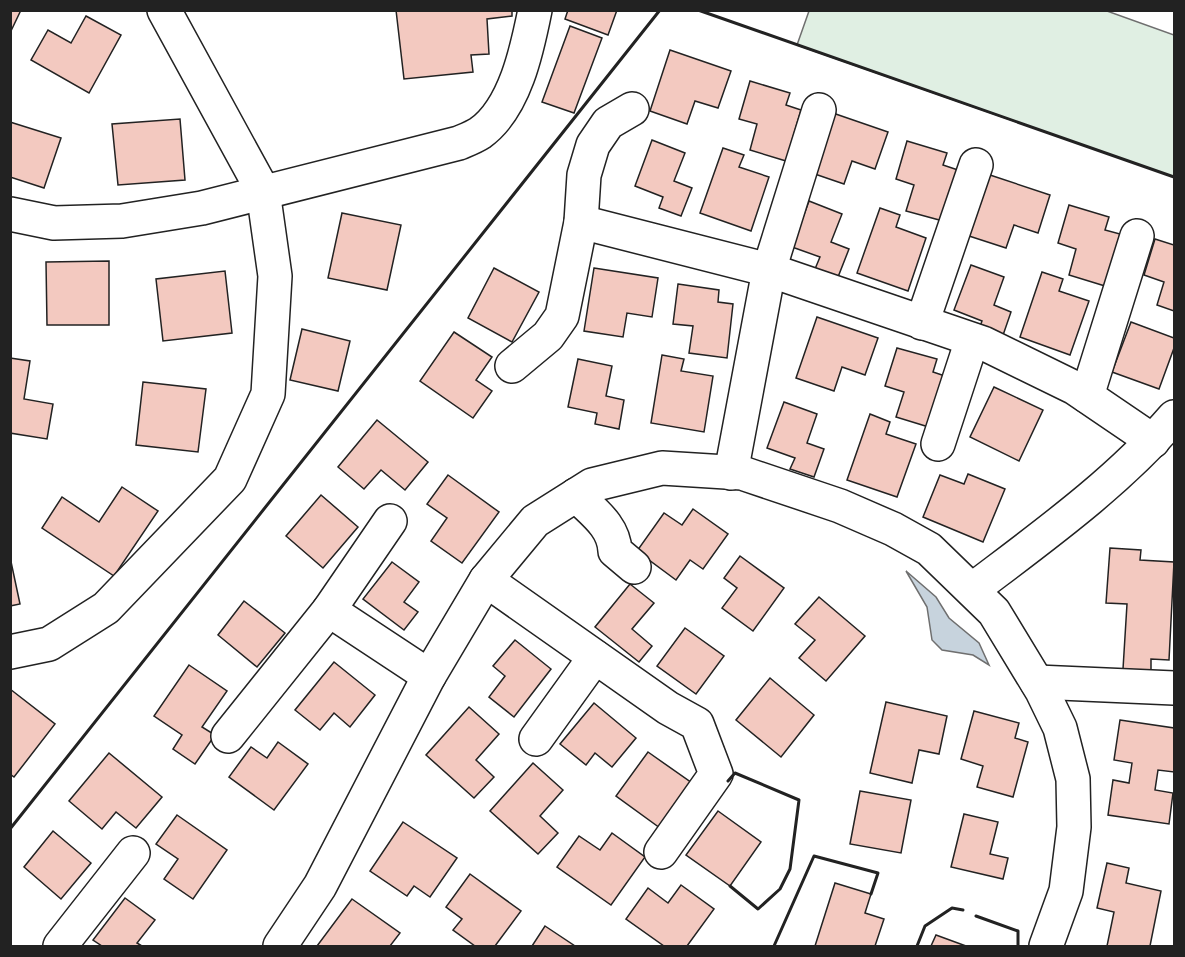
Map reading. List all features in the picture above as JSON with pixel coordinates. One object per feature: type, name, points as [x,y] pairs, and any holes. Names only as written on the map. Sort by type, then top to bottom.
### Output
[{"type":"lane","points":[[10,652],[49,644],[106,609],[230,479],[268,394],[275,276],[263,191],[164,10]]},
{"type":"lane","points":[[10,214],[54,223],[122,221],[202,208],[459,143],[481,132],[498,114],[508,98],[519,75],[535,10]]},
{"type":"lane","points":[[512,366],[548,336],[562,316],[581,222],[584,176],[593,145],[608,123],[632,109]]},
{"type":"lane","points":[[731,473],[770,270],[819,110]]},
{"type":"lane","points":[[922,323],[976,165]]},
{"type":"lane","points":[[581,222],[770,270],[983,344],[1075,388],[1153,441]]},
{"type":"lane","points":[[1087,396],[1137,236]]},
{"type":"lane","points":[[938,444],[972,340]]},
{"type":"lane","points":[[972,590],[1063,521],[1144,452],[1174,417]]},
{"type":"lane","points":[[283,945],[320,886],[429,676],[486,580],[535,521],[592,485],[662,468],[742,473],[829,502],[893,529],[929,549],[993,612],[1037,682],[1060,728],[1073,779],[1074,827],[1066,891],[1046,946]]},
{"type":"lane","points":[[576,495],[606,524],[614,537],[615,551],[634,567]]},
{"type":"lane","points":[[228,736],[328,610],[390,521]]},
{"type":"lane","points":[[486,580],[668,708],[697,724],[716,774],[661,852]]},
{"type":"lane","points":[[328,610],[429,676]]},
{"type":"lane","points":[[536,739],[595,657]]},
{"type":"lane","points":[[1037,682],[1174,688]]},
{"type":"lane","points":[[63,945],[133,853]]},
{"type":"green space","points":[[809,11],[1107,11],[1174,35],[1174,177],[797,45]]},
{"type":"shaded area","points":[[906,571],[936,597],[949,618],[979,643],[989,665],[973,655],[942,650],[932,640],[927,607]]},
{"type":"building","points":[[10,10],[21,10],[10,33]]},
{"type":"building","points":[[396,10],[512,10],[512,16],[487,19],[489,54],[471,55],[473,72],[404,79]]},
{"type":"building","points":[[568,10],[617,10],[608,35],[565,19]]},
{"type":"building","points":[[86,16],[121,35],[89,93],[31,60],[48,30],[71,43]]},
{"type":"building","points":[[570,26],[602,38],[574,113],[542,102]]},
{"type":"building","points":[[670,50],[731,71],[718,108],[695,101],[687,124],[650,111]]},
{"type":"building","points":[[750,81],[790,93],[786,105],[801,110],[786,161],[750,150],[757,124],[739,119]]},
{"type":"building","points":[[827,111],[888,132],[875,169],[852,161],[844,184],[806,171]]},
{"type":"building","points":[[180,119],[185,180],[118,185],[112,124]]},
{"type":"building","points":[[10,122],[61,138],[44,188],[10,177]]},
{"type":"building","points":[[652,140],[685,153],[674,181],[692,188],[681,216],[659,208],[663,197],[635,186]]},
{"type":"building","points":[[907,141],[947,153],[943,165],[958,170],[943,221],[906,211],[914,185],[896,179]]},
{"type":"building","points":[[723,148],[744,155],[739,167],[769,177],[751,231],[700,213]]},
{"type":"building","points":[[990,175],[1050,195],[1038,233],[1014,225],[1006,248],[969,236]]},
{"type":"building","points":[[809,201],[842,214],[831,242],[849,249],[838,277],[815,269],[820,257],[792,247]]},
{"type":"building","points":[[1069,205],[1109,217],[1105,230],[1120,234],[1105,286],[1069,275],[1076,249],[1058,243]]},
{"type":"building","points":[[880,208],[900,215],[896,227],[926,238],[908,291],[857,273]]},
{"type":"building","points":[[342,213],[401,225],[387,290],[328,278]]},
{"type":"building","points":[[1155,239],[1174,245],[1174,311],[1157,305],[1164,282],[1144,275]]},
{"type":"building","points":[[109,261],[109,325],[47,325],[46,262]]},
{"type":"building","points":[[971,265],[1004,277],[994,305],[1011,312],[1001,341],[978,332],[982,321],[954,310]]},
{"type":"building","points":[[494,268],[539,292],[512,342],[468,318]]},
{"type":"building","points":[[594,268],[658,278],[652,317],[627,313],[623,337],[584,331]]},
{"type":"building","points":[[225,271],[232,333],[163,341],[156,279]]},
{"type":"building","points":[[1042,272],[1063,279],[1059,291],[1089,301],[1070,355],[1020,337]]},
{"type":"building","points":[[678,284],[719,290],[718,302],[733,304],[727,358],[689,353],[693,326],[673,324]]},
{"type":"building","points":[[817,317],[878,338],[865,375],[842,367],[834,391],[796,378]]},
{"type":"building","points":[[1131,322],[1174,338],[1174,348],[1159,389],[1112,372]]},
{"type":"building","points":[[302,329],[350,341],[338,391],[290,380]]},
{"type":"building","points":[[454,332],[492,357],[476,380],[492,391],[473,418],[420,381]]},
{"type":"building","points":[[897,348],[937,359],[933,372],[948,377],[932,428],[896,417],[904,392],[885,386]]},
{"type":"building","points":[[662,355],[684,359],[681,371],[713,376],[704,432],[651,423]]},
{"type":"building","points":[[10,358],[30,361],[24,399],[53,404],[47,439],[10,433]]},
{"type":"building","points":[[578,359],[612,366],[606,396],[624,400],[619,429],[595,424],[597,413],[568,407]]},
{"type":"building","points":[[143,382],[206,389],[198,452],[136,445]]},
{"type":"building","points":[[994,387],[1043,410],[1019,461],[970,437]]},
{"type":"building","points":[[784,402],[817,414],[807,443],[824,449],[814,477],[790,469],[795,458],[767,448]]},
{"type":"building","points":[[870,414],[890,422],[886,434],[916,444],[897,497],[847,480]]},
{"type":"building","points":[[377,420],[428,462],[405,490],[381,470],[364,489],[338,467]]},
{"type":"building","points":[[968,474],[1005,489],[983,542],[923,517],[940,475],[964,484]]},
{"type":"building","points":[[448,475],[499,512],[462,563],[431,541],[447,518],[427,504]]},
{"type":"building","points":[[122,487],[158,511],[114,576],[42,528],[62,497],[99,522]]},
{"type":"building","points":[[321,495],[358,527],[323,568],[286,536]]},
{"type":"building","points":[[693,509],[728,534],[703,569],[690,560],[676,580],[637,551],[664,513],[682,525]]},
{"type":"building","points":[[1110,548],[1141,550],[1140,560],[1174,562],[1169,660],[1151,659],[1151,671],[1123,669],[1127,604],[1106,603]]},
{"type":"building","points":[[740,556],[784,588],[753,631],[722,608],[737,588],[724,578]]},
{"type":"building","points":[[10,557],[20,604],[10,606]]},
{"type":"building","points":[[392,562],[419,582],[404,602],[418,612],[404,630],[363,599]]},
{"type":"building","points":[[630,584],[654,603],[632,629],[652,646],[639,662],[595,627]]},
{"type":"building","points":[[819,597],[865,636],[826,681],[799,658],[815,640],[795,624]]},
{"type":"building","points":[[244,601],[285,633],[257,667],[218,635]]},
{"type":"building","points":[[685,628],[724,656],[696,694],[657,666]]},
{"type":"building","points":[[515,640],[551,669],[514,717],[489,697],[505,676],[493,666]]},
{"type":"building","points":[[334,662],[375,695],[350,727],[334,713],[320,730],[295,710]]},
{"type":"building","points":[[189,665],[227,691],[202,727],[215,735],[195,764],[173,749],[182,735],[154,716]]},
{"type":"building","points":[[770,678],[814,715],[781,757],[736,720]]},
{"type":"building","points":[[10,689],[55,724],[14,777],[10,774]]},
{"type":"building","points":[[886,702],[947,716],[939,754],[919,750],[912,783],[870,773]]},
{"type":"building","points":[[594,703],[636,738],[612,767],[595,753],[586,765],[560,744]]},
{"type":"building","points":[[469,707],[499,734],[476,760],[494,777],[474,798],[426,755]]},
{"type":"building","points":[[974,711],[1019,723],[1015,738],[1028,742],[1013,797],[977,787],[983,766],[961,759]]},
{"type":"building","points":[[1120,720],[1174,728],[1174,772],[1158,770],[1155,790],[1173,793],[1169,824],[1108,815],[1113,780],[1129,783],[1132,763],[1114,760]]},
{"type":"building","points":[[278,742],[308,764],[274,810],[229,777],[251,747],[267,758]]},
{"type":"building","points":[[648,752],[692,783],[660,828],[616,796]]},
{"type":"building","points":[[109,753],[162,797],[136,828],[116,812],[102,829],[69,801]]},
{"type":"building","points":[[533,763],[563,790],[540,816],[558,833],[538,854],[490,811]]},
{"type":"building","points":[[860,791],[911,800],[901,853],[850,844]]},
{"type":"building","points":[[718,811],[761,842],[730,886],[686,855]]},
{"type":"building","points":[[964,814],[998,822],[990,854],[1008,858],[1003,879],[951,867]]},
{"type":"building","points":[[177,815],[227,850],[193,899],[164,879],[178,859],[156,844]]},
{"type":"building","points":[[403,822],[457,858],[430,897],[414,886],[407,896],[370,871]]},
{"type":"building","points":[[53,831],[91,863],[61,899],[24,867]]},
{"type":"building","points":[[612,833],[645,857],[611,905],[557,867],[579,836],[600,850]]},
{"type":"building","points":[[1107,863],[1129,868],[1126,883],[1161,891],[1150,946],[1107,946],[1114,912],[1097,908]]},
{"type":"building","points":[[470,874],[521,911],[495,946],[475,946],[453,930],[462,919],[446,907]]},
{"type":"building","points":[[835,883],[871,894],[865,913],[884,919],[875,946],[815,946]]},
{"type":"building","points":[[681,885],[714,909],[687,946],[664,946],[626,919],[648,888],[668,903]]},
{"type":"building","points":[[125,898],[155,920],[137,943],[142,946],[102,946],[93,940]]},
{"type":"building","points":[[352,899],[400,933],[390,946],[317,946]]},
{"type":"building","points":[[545,926],[575,946],[532,946]]},
{"type":"building","points":[[936,935],[966,946],[931,946]]},
{"type":"wall","points":[[10,829],[660,10]]},
{"type":"wall","points":[[698,10],[1174,177]]},
{"type":"wall","points":[[728,781],[735,773],[799,800],[790,869],[780,889],[758,909],[730,886]]},
{"type":"wall","points":[[774,946],[814,856],[878,873],[871,894]]},
{"type":"wall","points":[[917,946],[925,926],[952,908],[963,910]]},
{"type":"wall","points":[[976,916],[1018,931],[1018,946]]}]
